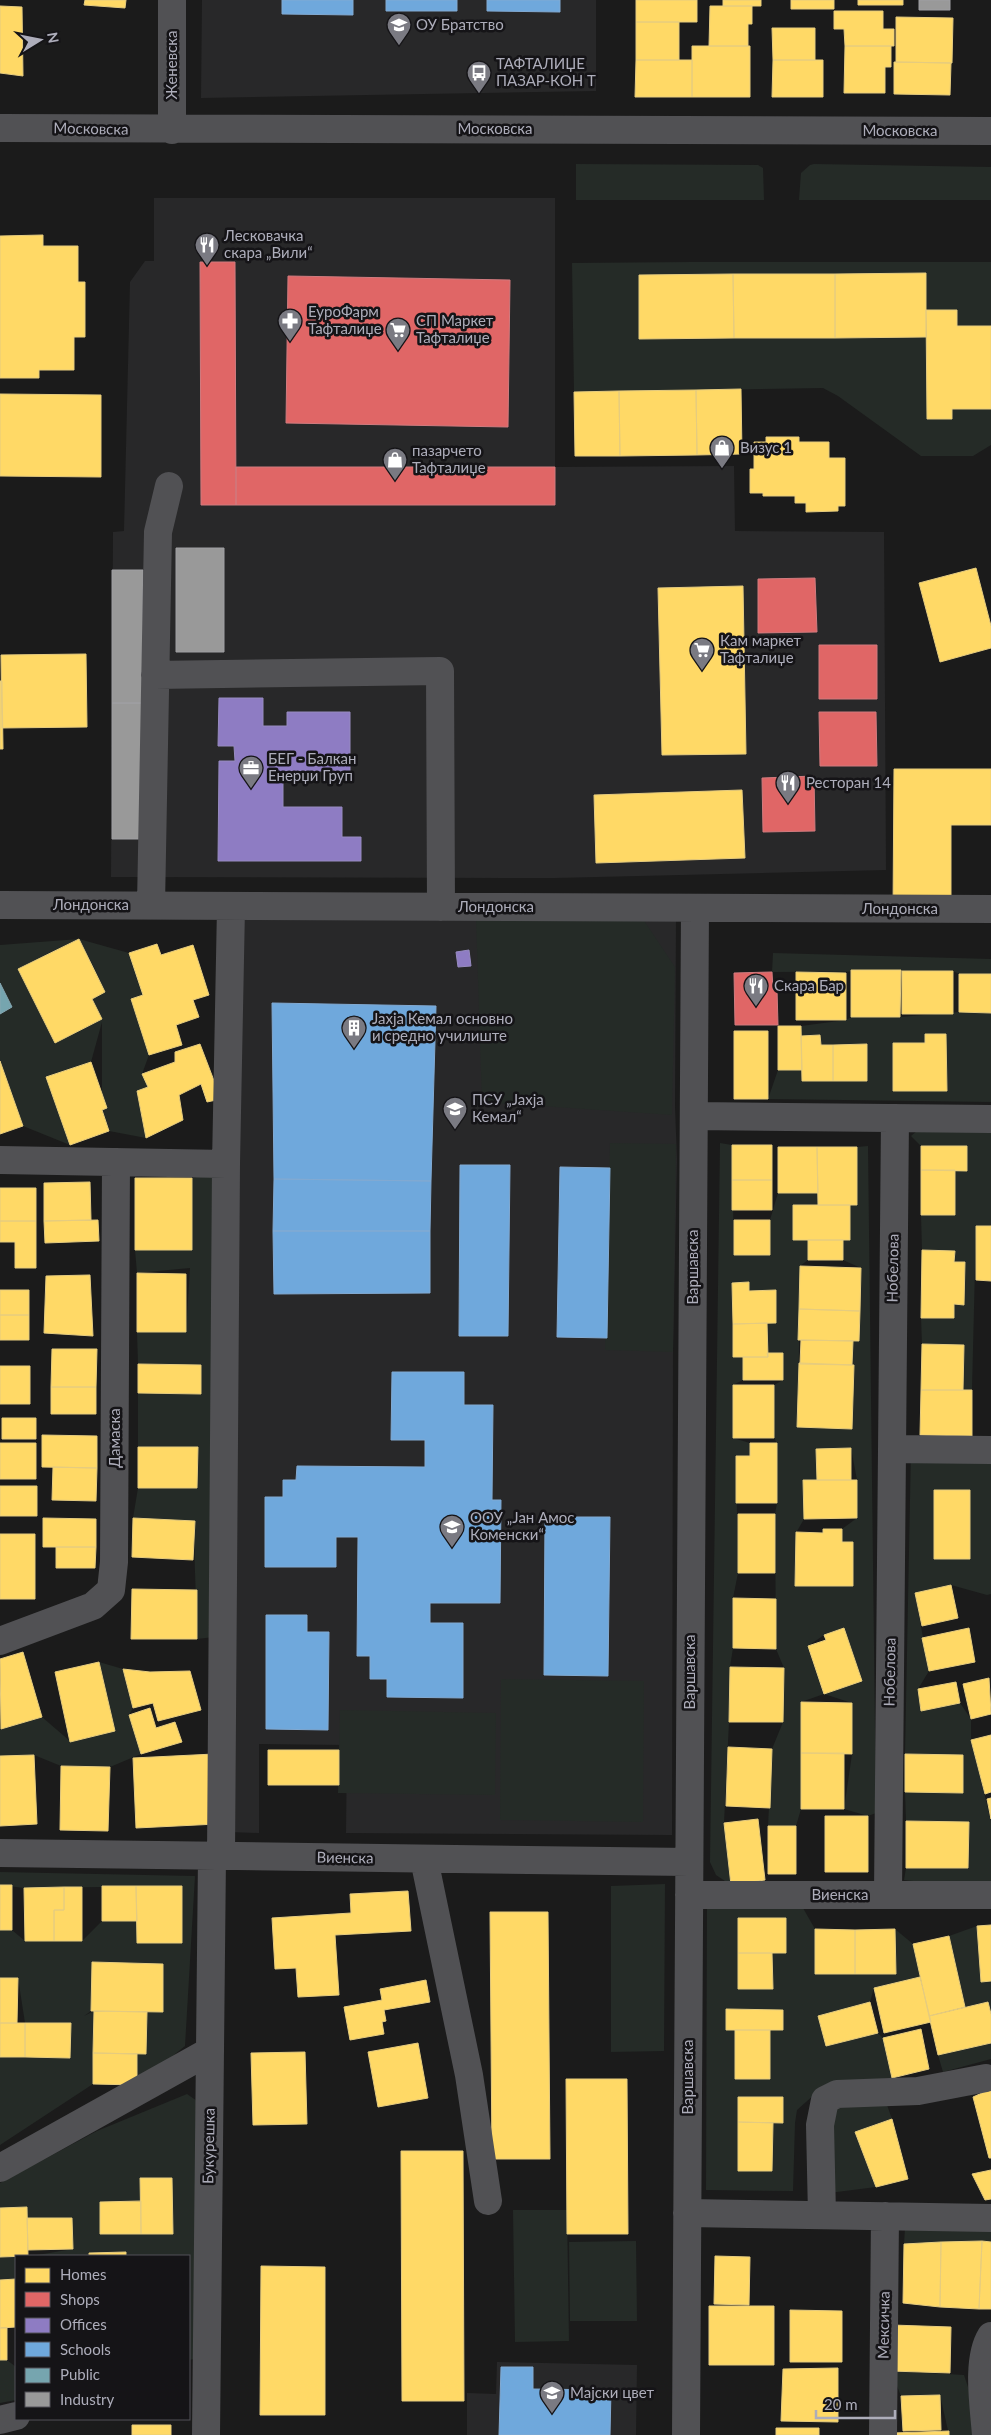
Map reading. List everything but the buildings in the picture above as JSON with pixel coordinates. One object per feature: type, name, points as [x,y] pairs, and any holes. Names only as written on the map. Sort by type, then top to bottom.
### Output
[{"type":"street","name":"Женевска","points":[[172,0],[172,130]]},
{"type":"street","name":"Московска","points":[[0,128],[991,131]]},
{"type":"street","points":[[151,905],[158,532],[169,486]]},
{"type":"street","points":[[155,675],[440,671],[441,907]]},
{"type":"street","name":"Лондонска","points":[[0,905],[991,909]]},
{"type":"street","name":"Букурешка","points":[[206,2435],[198,2372],[216,1856],[231,907]]},
{"type":"street","name":"Варшавска","points":[[686,2435],[695,908]]},
{"type":"street","points":[[694,1116],[991,1119]]},
{"type":"street","name":"Нобелова","points":[[888,1895],[895,1118]]},
{"type":"street","points":[[0,1160],[226,1164]]},
{"type":"street","name":"Дамаска","points":[[0,1641],[93,1606],[111,1590],[114,1552],[116,1162]]},
{"type":"street","points":[[892,1449],[991,1450]]},
{"type":"street","name":"Виенска","points":[[0,1853],[689,1862]]},
{"type":"street","points":[[424,1859],[468,2075],[488,2201]]},
{"type":"street","name":"Виенска","points":[[689,1895],[991,1895]]},
{"type":"street","points":[[0,2168],[210,2051]]},
{"type":"street","points":[[822,2215],[820,2125],[825,2100],[837,2094],[909,2092],[986,2078]]},
{"type":"street","points":[[687,2213],[991,2218]]},
{"type":"street","name":"Мексичка","points":[[883,2435],[885,2216]]},
{"type":"street","points":[[986,2435],[983,2384],[984,2350],[991,2336]]},
{"type":"street","points":[[0,2420],[15,2416]]},
{"type":"shaded area","name":"ОУ Братство","points":[[202,0],[596,0],[596,91],[201,98]]},
{"type":"shaded area","points":[[576,164],[758,165],[763,168],[764,200],[576,200]]},
{"type":"shaded area","points":[[814,164],[991,167],[991,200],[799,200],[801,173]]},
{"type":"shaded area","points":[[154,198],[555,198],[555,467],[734,466],[735,531],[884,532],[886,870],[555,878],[111,877],[113,532],[124,531],[130,282],[145,261],[154,261]]},
{"type":"shaded area","points":[[991,262],[991,445],[973,456],[921,456],[838,396],[823,388],[574,392],[572,263]]},
{"type":"shaded area","points":[[234,917],[676,919],[675,1107],[677,1159],[673,1352],[672,1835],[346,1833],[347,1745],[259,1744],[259,1833],[229,1832]]},
{"type":"shaded area","points":[[476,918],[643,919],[675,967],[672,1115],[482,1102]]},
{"type":"shaded area","points":[[79,939],[129,953],[143,995],[131,999],[149,1055],[142,1074],[148,1087],[137,1092],[146,1138],[109,1131],[102,1110],[102,1022],[91,1062],[46,1077],[70,1145],[23,1126],[0,1061],[0,1014],[12,1007],[0,983],[0,945]],"holes":[[[79,939],[105,992],[92,999],[102,1019],[55,1042],[18,969]]]},
{"type":"shaded area","points":[[773,953],[991,959],[991,974],[959,974],[953,971],[772,972]]},
{"type":"shaded area","points":[[959,1012],[991,1013],[991,1102],[768,1099],[778,1070],[802,1070],[802,1081],[867,1080],[867,1044],[821,1045],[820,1035],[801,1036],[801,1026],[846,1020],[851,1017],[900,1017]],"holes":[[[925,1034],[946,1034],[947,1090],[894,1091],[893,1043],[925,1043]]]},
{"type":"shaded area","points":[[991,1128],[991,1226],[976,1227],[972,1390],[963,1390],[963,1345],[922,1344],[921,1318],[954,1318],[954,1304],[964,1304],[965,1262],[954,1262],[954,1251],[922,1250],[921,1215],[955,1214],[955,1170],[966,1146],[921,1146],[911,1136],[918,1130]]},
{"type":"shaded area","points":[[610,1143],[676,1144],[673,1352],[605,1350]]},
{"type":"shaded area","points":[[720,1143],[732,1145],[734,1255],[770,1255],[770,1220],[778,1193],[818,1193],[818,1205],[808,1240],[808,1260],[800,1266],[798,1427],[852,1429],[853,1341],[859,1341],[861,1268],[843,1260],[843,1240],[850,1240],[850,1205],[857,1205],[857,1147],[868,1146],[876,1813],[868,1816],[844,1809],[852,1754],[852,1703],[824,1694],[801,1702],[801,1809],[796,1826],[768,1826],[772,1749],[783,1722],[784,1668],[776,1649],[775,1514],[777,1503],[777,1443],[774,1438],[774,1385],[783,1380],[783,1353],[767,1353],[767,1323],[776,1323],[776,1290],[749,1291],[749,1282],[732,1283],[733,1357],[743,1357],[743,1380],[733,1385],[733,1438],[750,1443],[750,1456],[736,1457],[738,1573],[733,1598],[733,1648],[730,1667],[724,1823],[731,1885],[716,1875],[710,1862]],"holes":[[[851,1448],[857,1480],[857,1518],[842,1529],[842,1542],[853,1542],[853,1586],[795,1586],[796,1533],[804,1519],[803,1481],[817,1480]],[[844,1628],[862,1681],[824,1694],[808,1646],[824,1635]]]},
{"type":"shaded area","points":[[226,1171],[223,1636],[197,1639],[195,1521],[133,1518],[138,1488],[197,1488],[197,1447],[138,1447],[138,1393],[201,1394],[201,1365],[138,1364],[137,1332],[186,1332],[190,1268],[137,1273],[135,1250],[192,1250],[192,1178]]},
{"type":"shaded area","points":[[911,1449],[991,1450],[991,1594],[987,1595],[951,1585],[915,1593],[929,1671],[918,1689],[921,1710],[960,1703],[971,1719],[971,1740],[991,1821],[991,1890],[904,1880],[906,1868],[968,1868],[969,1822],[906,1821],[905,1792],[963,1793],[963,1755],[905,1754]],"holes":[[[934,1490],[970,1490],[970,1559],[934,1559]]]},
{"type":"shaded area","points":[[99,1662],[123,1669],[133,1708],[129,1715],[141,1754],[110,1767],[61,1766],[34,1755],[0,1756],[0,1724],[2,1729],[42,1717],[71,1742],[115,1731]]},
{"type":"shaded area","points":[[501,1679],[644,1681],[643,1822],[500,1820]]},
{"type":"shaded area","points":[[340,1710],[496,1713],[495,1795],[338,1793]]},
{"type":"shaded area","points":[[0,1872],[195,1876],[185,2046],[137,2085],[137,2054],[146,2054],[147,2012],[163,2012],[163,1964],[92,1962],[91,2011],[84,2016],[94,2011],[93,2084],[0,2145],[0,2057],[70,2058],[70,2023],[25,2023],[18,1978],[0,1978],[0,1930],[12,1930],[25,1941],[82,1941],[102,1921],[137,1921],[137,1943],[182,1942],[181,1886],[24,1888],[0,1885]]},
{"type":"shaded area","points":[[665,1884],[664,2051],[611,2052],[611,1886]]},
{"type":"shaded area","points":[[707,1906],[803,1908],[815,1929],[816,1974],[896,1974],[895,1929],[913,1944],[920,1977],[874,1988],[870,2002],[818,2016],[826,2046],[878,2033],[883,2038],[892,2078],[825,2085],[797,2110],[793,2191],[706,2190]],"holes":[[[738,1919],[786,1919],[786,1952],[772,1953],[772,1989],[738,1989]],[[726,2009],[783,2010],[783,2030],[770,2030],[770,2079],[735,2030],[726,2030]],[[738,2097],[783,2097],[773,2123],[772,2171],[738,2171]]]},
{"type":"shaded area","points":[[977,1926],[981,1981],[991,1981],[991,2014],[988,2002],[965,2007],[949,1936]]},
{"type":"shaded area","points":[[991,2043],[991,2059],[943,2072],[938,2055]]},
{"type":"shaded area","points":[[187,2094],[200,2103],[198,2358],[190,2360],[190,2255],[127,2255],[125,2252],[89,2253],[89,2255],[37,2255],[73,2249],[72,2218],[27,2218],[27,2207],[0,2208],[0,2183],[97,2131]],"holes":[[[141,2201],[173,2234],[100,2234],[100,2202]]]},
{"type":"shaded area","points":[[887,2105],[892,2119],[855,2132],[876,2187],[829,2193],[830,2120],[838,2108]]},
{"type":"shaded area","points":[[513,2210],[567,2210],[569,2341],[515,2342]]},
{"type":"shaded area","points":[[905,2228],[991,2229],[991,2242],[904,2244]]},
{"type":"shaded area","points":[[636,2241],[637,2321],[570,2321],[569,2242]]},
{"type":"shaded area","points":[[0,2257],[15,2257],[15,2279],[0,2280]]},
{"type":"shaded area","points":[[0,2360],[7,2360],[15,2366],[15,2400],[0,2403]]},
{"type":"shaded area","name":"Мајски цвет","points":[[497,2362],[637,2365],[636,2435],[467,2435],[467,2393],[496,2394]]},
{"type":"shaded area","points":[[891,2371],[964,2375],[984,2435],[949,2435],[940,2395],[901,2396]]},
{"type":"place","name":"ОУ Братство","points":[[399,46]]},
{"type":"place","name":"ТАФТАЛИЏЕ ПАЗАР-КОН Т","points":[[479,94]]},
{"type":"place","name":"Лесковачка скара „Вили“","points":[[207,266]]},
{"type":"place","name":"ЕуроФарм Тафталиџе","points":[[290,342]]},
{"type":"place","name":"СП Маркет Тафталиџе","points":[[398,351]]},
{"type":"place","name":"Визус 1","points":[[722,469]]},
{"type":"place","name":"пазарчето Тафталиџе","points":[[395,481]]},
{"type":"place","name":"Кам маркет Тафталиџе","points":[[702,671]]},
{"type":"place","name":"БЕГ - Балкан Енерџи Груп","points":[[251,789]]},
{"type":"place","name":"Ресторан 14","points":[[788,804]]},
{"type":"place","name":"Скара Бар","points":[[756,1007]]},
{"type":"place","name":"Јахја Кемал основно и средно училиште","points":[[354,1049]]},
{"type":"place","name":"ПСУ „Јахја Кемал“","points":[[455,1130]]},
{"type":"place","name":"ООУ „Јан Амос Коменски“","points":[[452,1548]]},
{"type":"place","name":"Мајски цвет","points":[[552,2414]]}]
